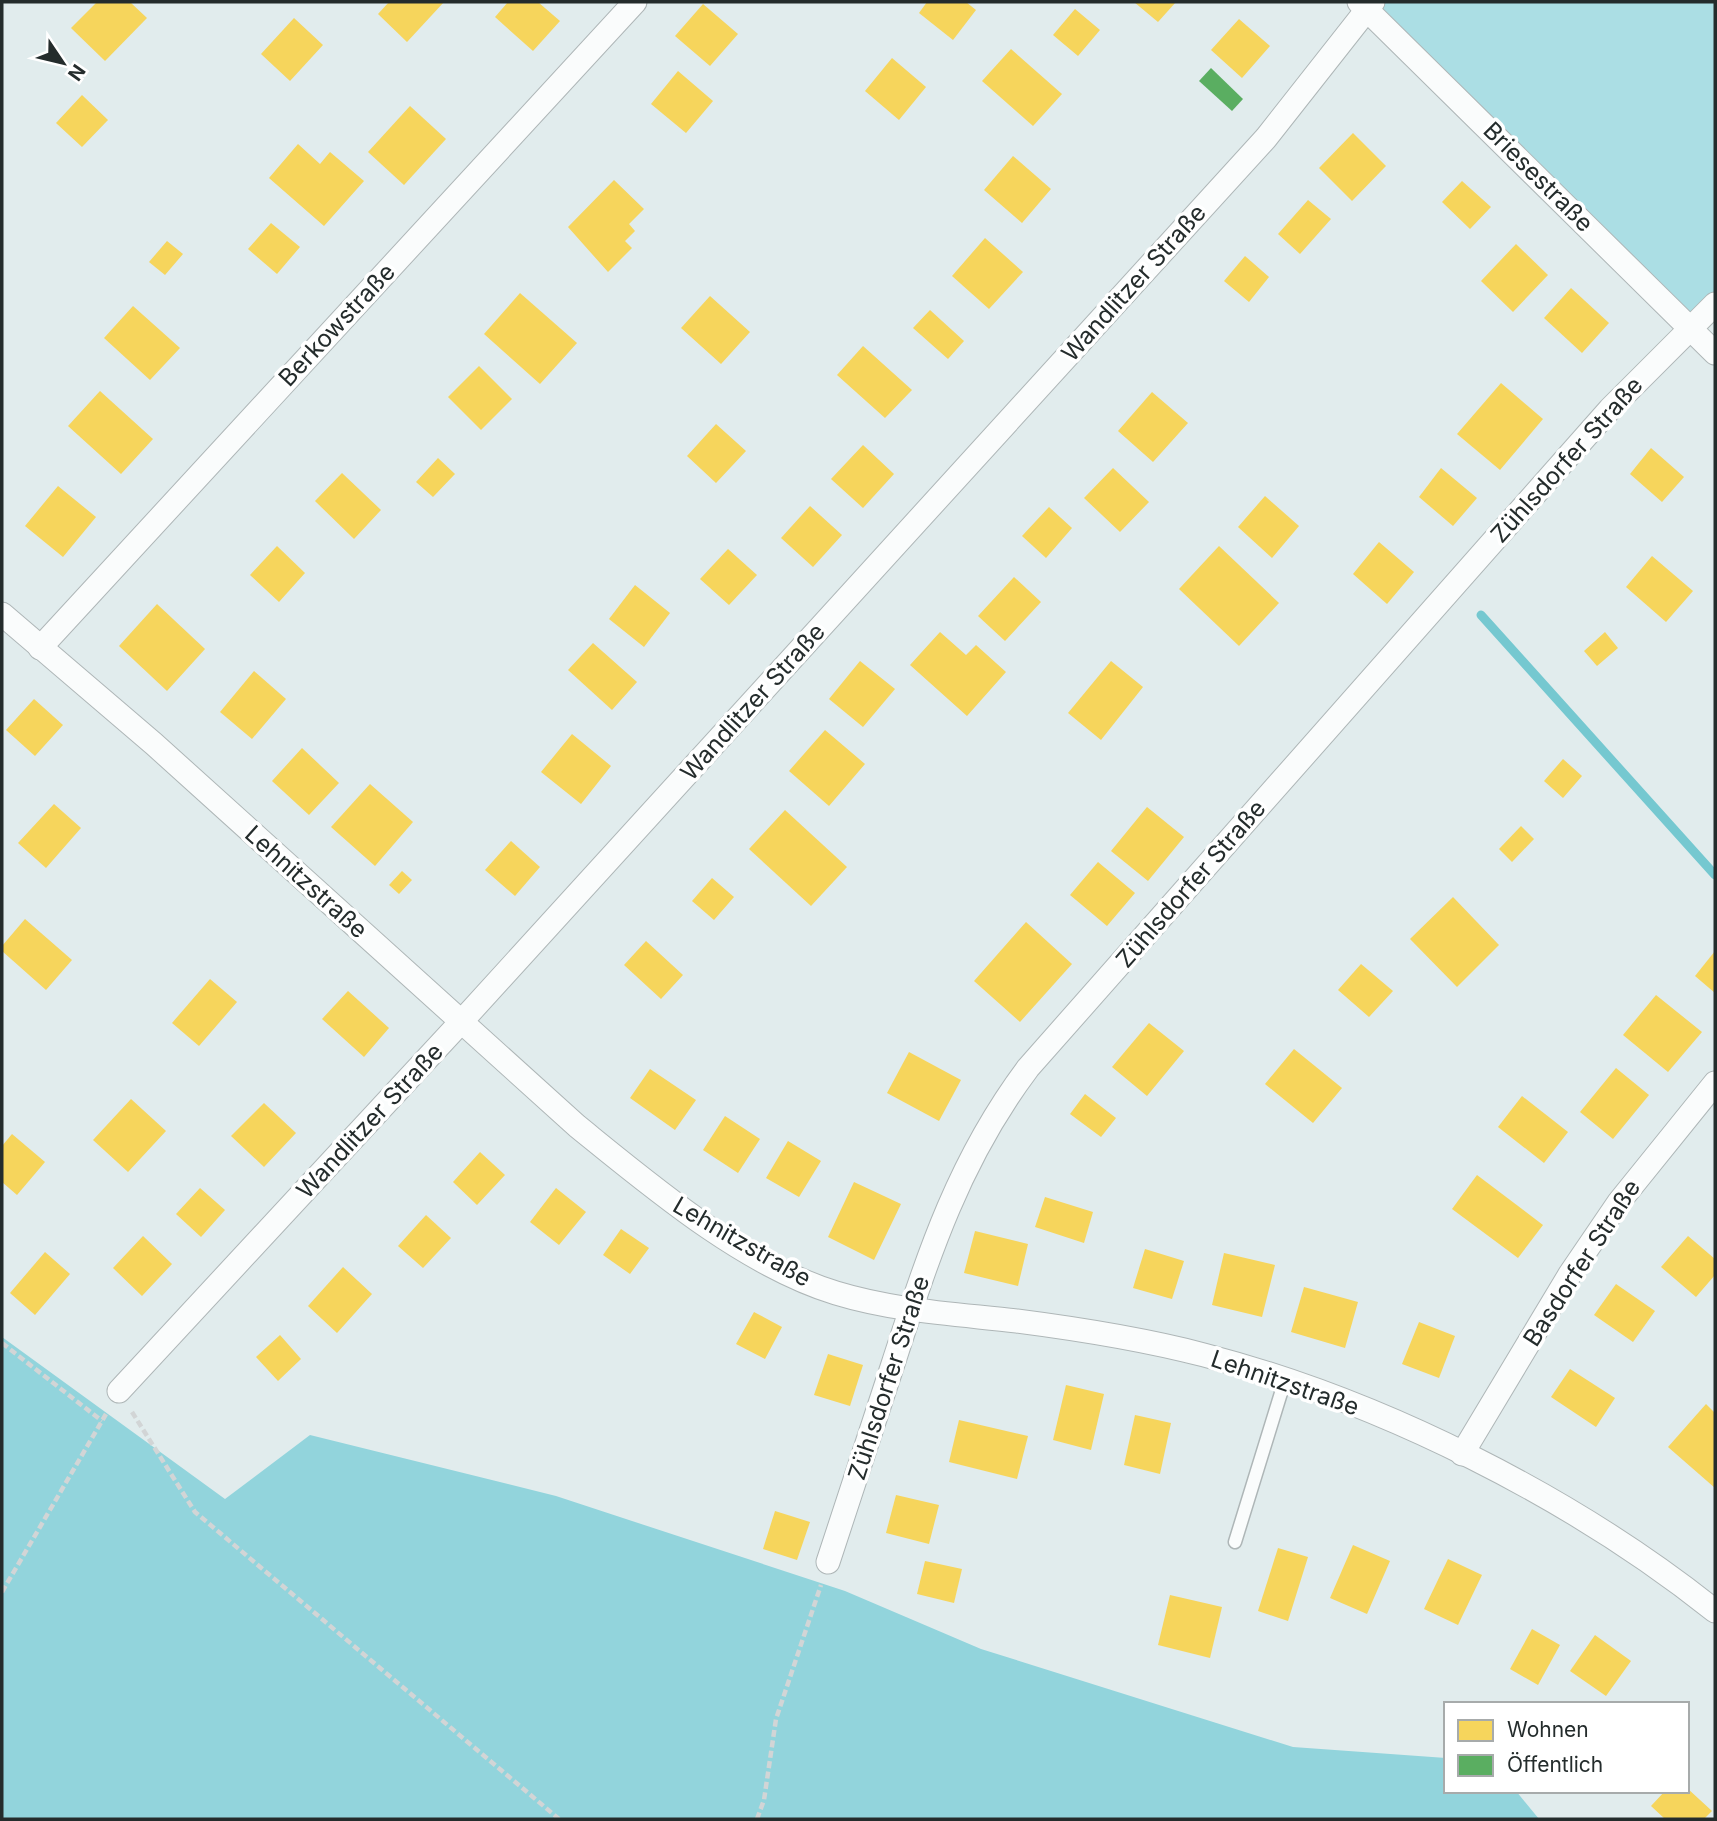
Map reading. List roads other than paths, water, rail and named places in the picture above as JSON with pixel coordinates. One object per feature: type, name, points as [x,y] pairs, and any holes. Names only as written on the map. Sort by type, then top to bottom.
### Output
[{"type":"street","name":"Berkowstraße","points":[[40,648],[635,2]]},
{"type":"street","name":"Briesestraße","points":[[1367,5],[1715,352]]},
{"type":"street","name":"Wandlitzer Straße","points":[[119,1391],[461,1022],[1266,138],[1367,5]]},
{"type":"street","name":"Zühlsdorfer Straße","points":[[828,1562],[911,1309],[955,1188],[975,1147],[1028,1068],[1610,409],[1715,304]]},
{"type":"street","name":"Lehnitzstraße","points":[[2,614],[154,744],[577,1126],[644,1181],[705,1225],[805,1282],[835,1293],[911,1309],[1117,1337],[1203,1355],[1285,1380],[1379,1415],[1462,1454],[1629,1548],[1715,1611]]},
{"type":"street","name":"Basdorfer Straße","points":[[1462,1454],[1570,1274],[1619,1202],[1715,1083]]},
{"type":"lane","points":[[1235,1542],[1285,1380]]},
{"type":"waterway","points":[[1481,615],[1715,875]]}]
